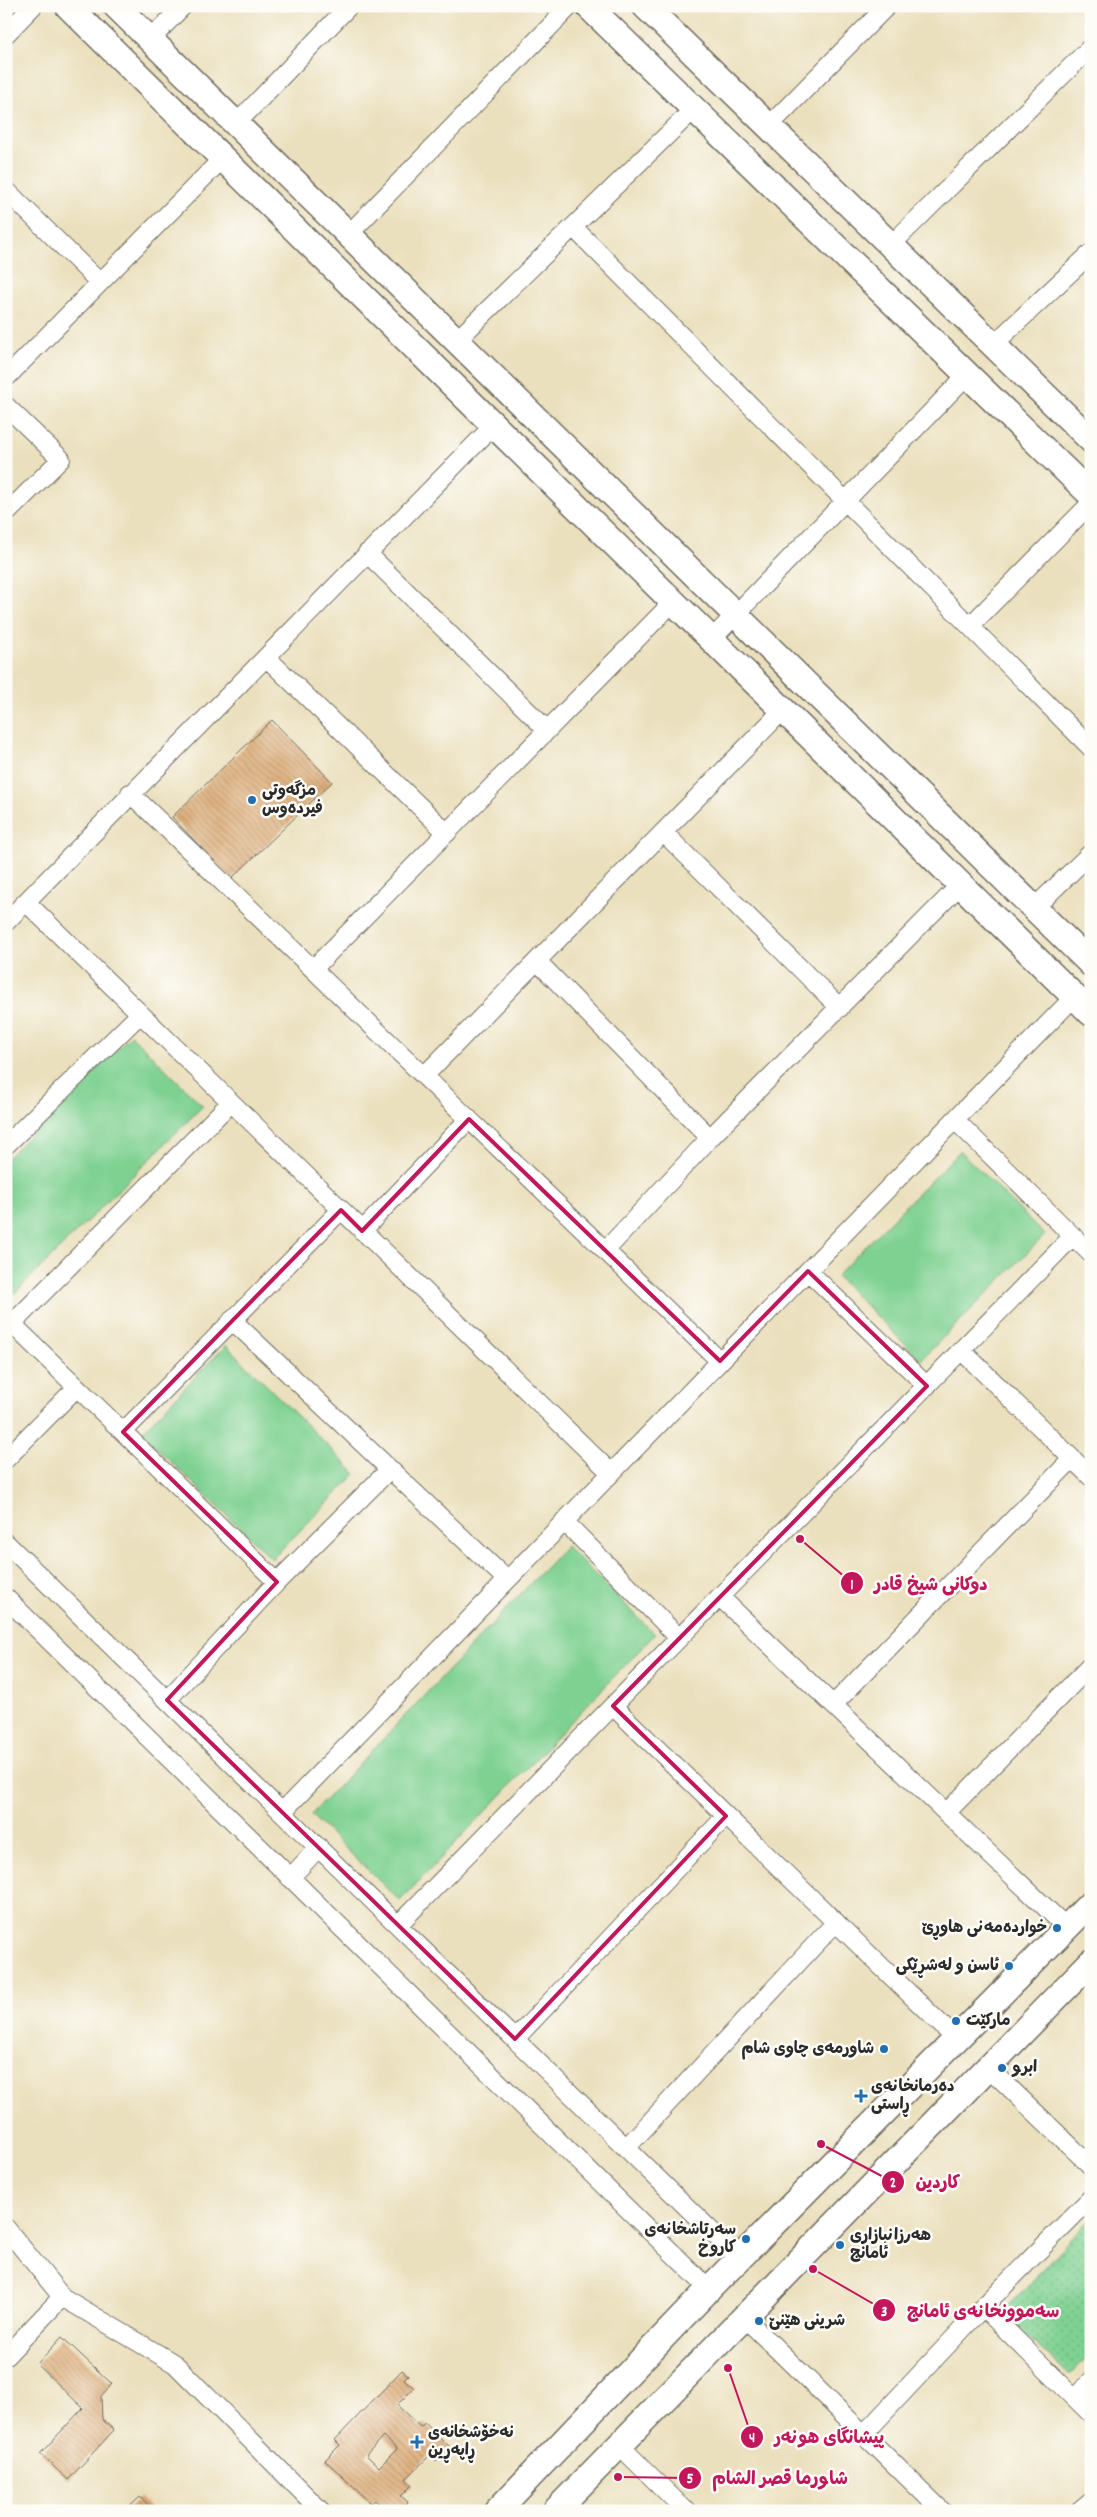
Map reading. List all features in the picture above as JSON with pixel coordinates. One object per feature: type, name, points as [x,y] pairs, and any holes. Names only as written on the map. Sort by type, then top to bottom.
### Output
[{"type":"street","points":[[6,34],[33,6]]},
{"type":"street","points":[[68,6],[1083,1005],[955,1120],[282,1812]]},
{"type":"street","points":[[116,6],[1091,964]]},
{"type":"street","points":[[150,40],[183,6]]},
{"type":"street","points":[[236,124],[349,6]]},
{"type":"street","points":[[348,235],[570,6]]},
{"type":"street","points":[[588,6],[1091,495]]},
{"type":"street","points":[[645,6],[1091,440]]},
{"type":"street","points":[[768,127],[887,6]]},
{"type":"street","points":[[891,246],[1091,46]]},
{"type":"street","points":[[456,341],[694,109]]},
{"type":"street","points":[[6,378],[223,158]]},
{"type":"street","points":[[779,192],[806,163]]},
{"type":"street","points":[[6,190],[100,283]]},
{"type":"street","points":[[573,227],[1091,748]]},
{"type":"street","points":[[993,345],[1091,253]]},
{"type":"street","points":[[711,640],[967,375]]},
{"type":"street","points":[[6,406],[60,459],[6,514]]},
{"type":"street","points":[[6,922],[130,793],[494,425]]},
{"type":"street","points":[[970,626],[1091,503]]},
{"type":"street","points":[[367,553],[547,730]]},
{"type":"street","points":[[313,969],[673,602]]},
{"type":"street","points":[[266,656],[447,833]]},
{"type":"street","points":[[424,1076],[783,710]]},
{"type":"street","points":[[130,793],[720,1361]]},
{"type":"street","points":[[663,832],[840,1008]]},
{"type":"street","points":[[1034,908],[1091,853]]},
{"type":"street","points":[[605,1251],[710,1138],[960,885]]},
{"type":"street","points":[[26,902],[611,1473]]},
{"type":"street","points":[[537,961],[710,1138]]},
{"type":"street","points":[[6,1145],[140,1014]]},
{"type":"street","points":[[231,1102],[9,1321],[278,1582]]},
{"type":"street","points":[[362,1232],[469,1119]]},
{"type":"street","points":[[955,1120],[1091,1254]]},
{"type":"street","points":[[123,1432],[341,1210]]},
{"type":"street","points":[[398,1925],[1073,1236]]},
{"type":"street","points":[[808,1271],[927,1386]]},
{"type":"street","points":[[232,1320],[507,1580]]},
{"type":"street","points":[[962,1350],[1091,1477]]},
{"type":"street","points":[[6,1460],[77,1387]]},
{"type":"street","points":[[833,1705],[1072,1459]]},
{"type":"street","points":[[167,1700],[278,1582],[390,1469]]},
{"type":"street","points":[[564,1521],[679,1638]]},
{"type":"street","points":[[6,1543],[740,2259]]},
{"type":"street","points":[[720,1597],[1066,1928]]},
{"type":"street","points":[[6,1598],[709,2289]]},
{"type":"street","points":[[946,1813],[1091,1665]]},
{"type":"street","points":[[613,1706],[957,2040]]},
{"type":"street","points":[[515,2039],[726,1816]]},
{"type":"street","points":[[290,1878],[318,1847]]},
{"type":"street","points":[[497,2511],[709,2289],[1091,1903]]},
{"type":"street","points":[[626,2148],[836,1922]]},
{"type":"street","points":[[555,2511],[1091,1962]]},
{"type":"street","points":[[988,2067],[1091,2166]]},
{"type":"street","points":[[864,2434],[983,2308],[1091,2198]]},
{"type":"street","points":[[6,2228],[62,2297],[175,2364],[321,2511]]},
{"type":"street","points":[[6,2356],[62,2297]]},
{"type":"street","points":[[983,2308],[1091,2414]]},
{"type":"street","points":[[744,2317],[942,2511]]},
{"type":"street","points":[[1075,2398],[1091,2381]]},
{"type":"street","points":[[620,2445],[686,2511]]},
{"type":"street","points":[[1080,2511],[1091,2501]]},
{"type":"highlighted area","points":[[469,1119],[720,1361],[808,1271],[927,1386],[613,1706],[726,1816],[515,2039],[167,1700],[277,1582],[123,1432],[341,1210],[362,1231]]},
{"type":"green space","points":[[131,1035],[203,1106],[6,1302],[6,1159]]},
{"type":"green space","points":[[960,1151],[1045,1235],[921,1360],[836,1276]]},
{"type":"green space","points":[[226,1345],[356,1474],[272,1559],[141,1433]]},
{"type":"green space","points":[[566,1546],[655,1634],[400,1901],[311,1815]]},
{"type":"green space","points":[[1091,2218],[1091,2354],[1070,2376],[1002,2313]]},
{"type":"building","name":"مزگە‌وتی فیردە‌وس","points":[[272,720],[332,782],[231,879],[172,817]]},
{"type":"building","points":[[62,2337],[112,2384],[101,2396],[102,2419],[114,2430],[68,2480],[40,2454],[83,2408],[37,2364]]},
{"type":"building","name":"نەخۆشخانەی ڕاپەڕین","points":[[402,2370],[408,2375],[404,2379],[414,2388],[397,2405],[420,2427],[425,2423],[450,2447],[436,2461],[430,2455],[406,2479],[412,2485],[401,2496],[408,2502],[400,2511],[387,2511],[375,2500],[371,2504],[325,2460],[340,2445],[335,2440]],"holes":[[[383,2436],[397,2449],[379,2467],[366,2455]]]},
{"type":"building","points":[[140,2497],[154,2511],[125,2511]]},
{"type":"place","name":"مزگە‌وتی فیردە‌وس","points":[[252,800]]},
{"type":"place","name":"دوکانی شیخ قادر","points":[[800,1539]]},
{"type":"place","name":"خواردەمەنی هاوڕێ","points":[[1057,1928]]},
{"type":"place","name":"ئاسن و لەشڕێکی","points":[[1009,1966]]},
{"type":"place","name":"مارکێت","points":[[956,2021]]},
{"type":"place","name":"شاورمەی چاوی شام","points":[[884,2049]]},
{"type":"place","name":"ابرو","points":[[1002,2068]]},
{"type":"place","name":"دەرمانخانەی ڕاستی","points":[[861,2096]]},
{"type":"place","name":"كاردين","points":[[821,2144]]},
{"type":"place","name":"سەرتاشخانەی کاروخ","points":[[746,2239]]},
{"type":"place","name":"هەرزانبازاڕی ئامانج","points":[[840,2245]]},
{"type":"place","name":"سەموونخانەی ئامانج","points":[[813,2269]]},
{"type":"place","name":"شرینی هێنێ","points":[[759,2321]]},
{"type":"place","name":"پیشانگای هونەر","points":[[728,2368]]},
{"type":"place","name":"نەخۆشخانەی ڕاپەڕین","points":[[417,2442]]},
{"type":"place","name":"شاورما قصر الشام","points":[[618,2477]]}]
